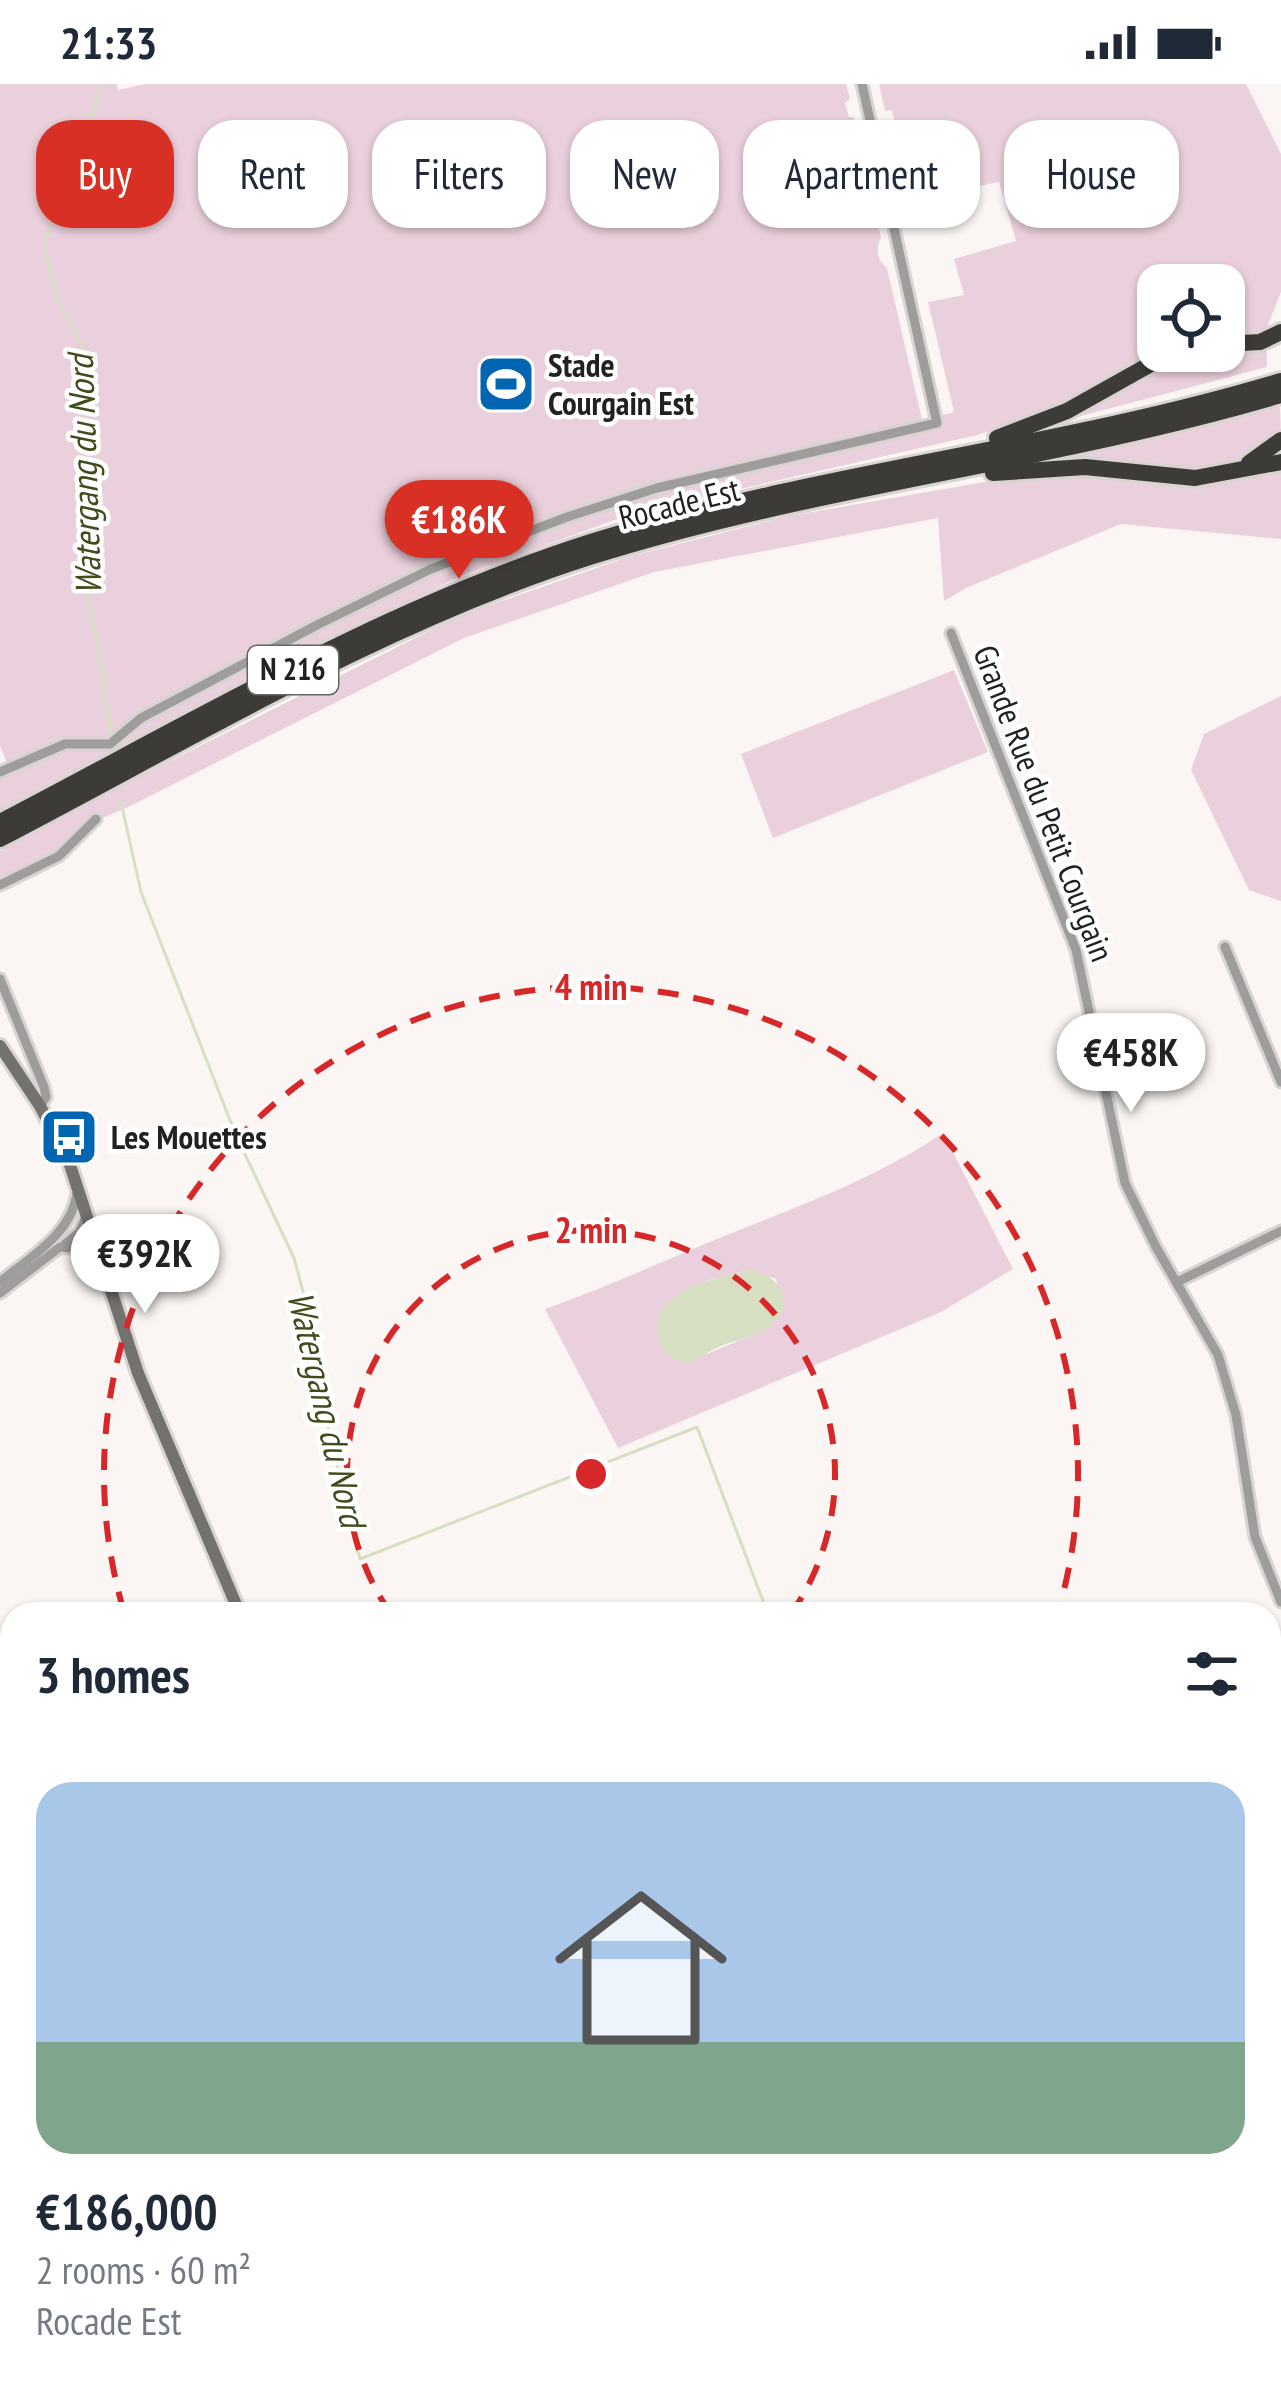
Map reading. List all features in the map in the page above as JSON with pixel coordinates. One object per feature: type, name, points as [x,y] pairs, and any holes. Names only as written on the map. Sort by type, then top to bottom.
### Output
[{"type":"highway","points":[[1245,343],[1260,343],[1281,332]]},
{"type":"highway","points":[[940,459],[1067,411],[1137,372]]},
{"type":"highway","name":"Rocade Est","points":[[0,838],[377,644],[483,596],[635,544],[1252,397],[1281,381]]},
{"type":"highway","name":"Rocade Est","points":[[0,822],[355,638],[502,573],[671,519],[940,459],[1281,395]]},
{"type":"highway","points":[[1231,471],[1281,440]]},
{"type":"highway","points":[[843,495],[1030,468],[1100,467],[1183,478],[1281,462]]},
{"type":"main road","points":[[0,1046],[40,1106],[77,1181],[138,1373],[235,1602]]},
{"type":"street","points":[[0,772],[69,743],[110,744],[141,718],[319,624],[431,569],[567,517],[656,488],[937,423],[862,84]]},
{"type":"street","name":"Grande Rue du Petit Courgain","points":[[951,633],[1072,940],[1120,1169],[1147,1229],[1218,1354],[1236,1415],[1256,1537],[1281,1602]]},
{"type":"street","points":[[0,885],[59,856],[96,819]]},
{"type":"street","points":[[1225,947],[1281,1082]]},
{"type":"street","points":[[0,979],[44,1087],[46,1097],[40,1106]]},
{"type":"street","points":[[0,1293],[57,1243],[73,1211],[77,1181]]},
{"type":"street","points":[[0,1282],[83,1228],[87,1210]]},
{"type":"street","points":[[83,1228],[97,1241]]},
{"type":"street","points":[[1177,1282],[1281,1231]]},
{"type":"street","points":[[57,1243],[91,1253],[105,1270]]},
{"type":"shaded area","name":"Stade Courgain Est","points":[[0,84],[117,84],[118,90],[145,84],[846,84],[850,99],[845,103],[854,120],[743,120],[743,228],[879,228],[878,254],[887,268],[922,420],[954,412],[928,302],[964,295],[954,259],[1016,241],[1012,228],[1179,228],[1179,120],[1004,120],[1004,199],[999,182],[980,186],[980,120],[894,120],[892,110],[885,111],[879,84],[1246,84],[1281,154],[1281,292],[1266,330],[1267,367],[1043,426],[1026,419],[977,435],[631,514],[459,577],[0,810],[0,776],[11,771],[0,746]]},
{"type":"shaded area","points":[[1280,405],[1281,435],[1251,459],[1199,474],[1037,464]]},
{"type":"shaded area","points":[[1281,470],[1281,539],[1121,524],[944,601],[938,518],[654,572],[464,638],[81,827],[59,850],[0,878],[0,851],[148,772],[461,615],[631,556],[789,516],[996,480],[1052,474],[1192,486]]},
{"type":"shaded area","points":[[954,670],[988,752],[773,838],[741,754]]},
{"type":"shaded area","points":[[1281,696],[1281,901],[1249,890],[1191,770],[1204,734]]},
{"type":"shaded area","points":[[943,1133],[1013,1269],[941,1312],[618,1448],[545,1309],[833,1192]],"holes":[[[749,1270],[776,1279],[783,1302],[757,1333],[695,1359],[706,1281]]]},
{"type":"shaded area","points":[[750,1270],[771,1278],[783,1293],[777,1319],[695,1360],[681,1361],[667,1353],[658,1330],[660,1314],[672,1299],[692,1287]]},
{"type":"waterway","name":"Watergang du Nord","points":[[101,84],[86,139],[45,246],[55,294],[82,346],[82,570],[111,736]]},
{"type":"waterway","name":"Watergang du Nord","points":[[121,802],[141,892],[235,1133],[294,1258],[320,1394],[360,1559],[697,1427],[763,1602]]},
{"type":"place","name":"Stade Courgain Est","points":[[506,384]]},
{"type":"place","name":"Les Mouettes","points":[[69,1137]]}]
